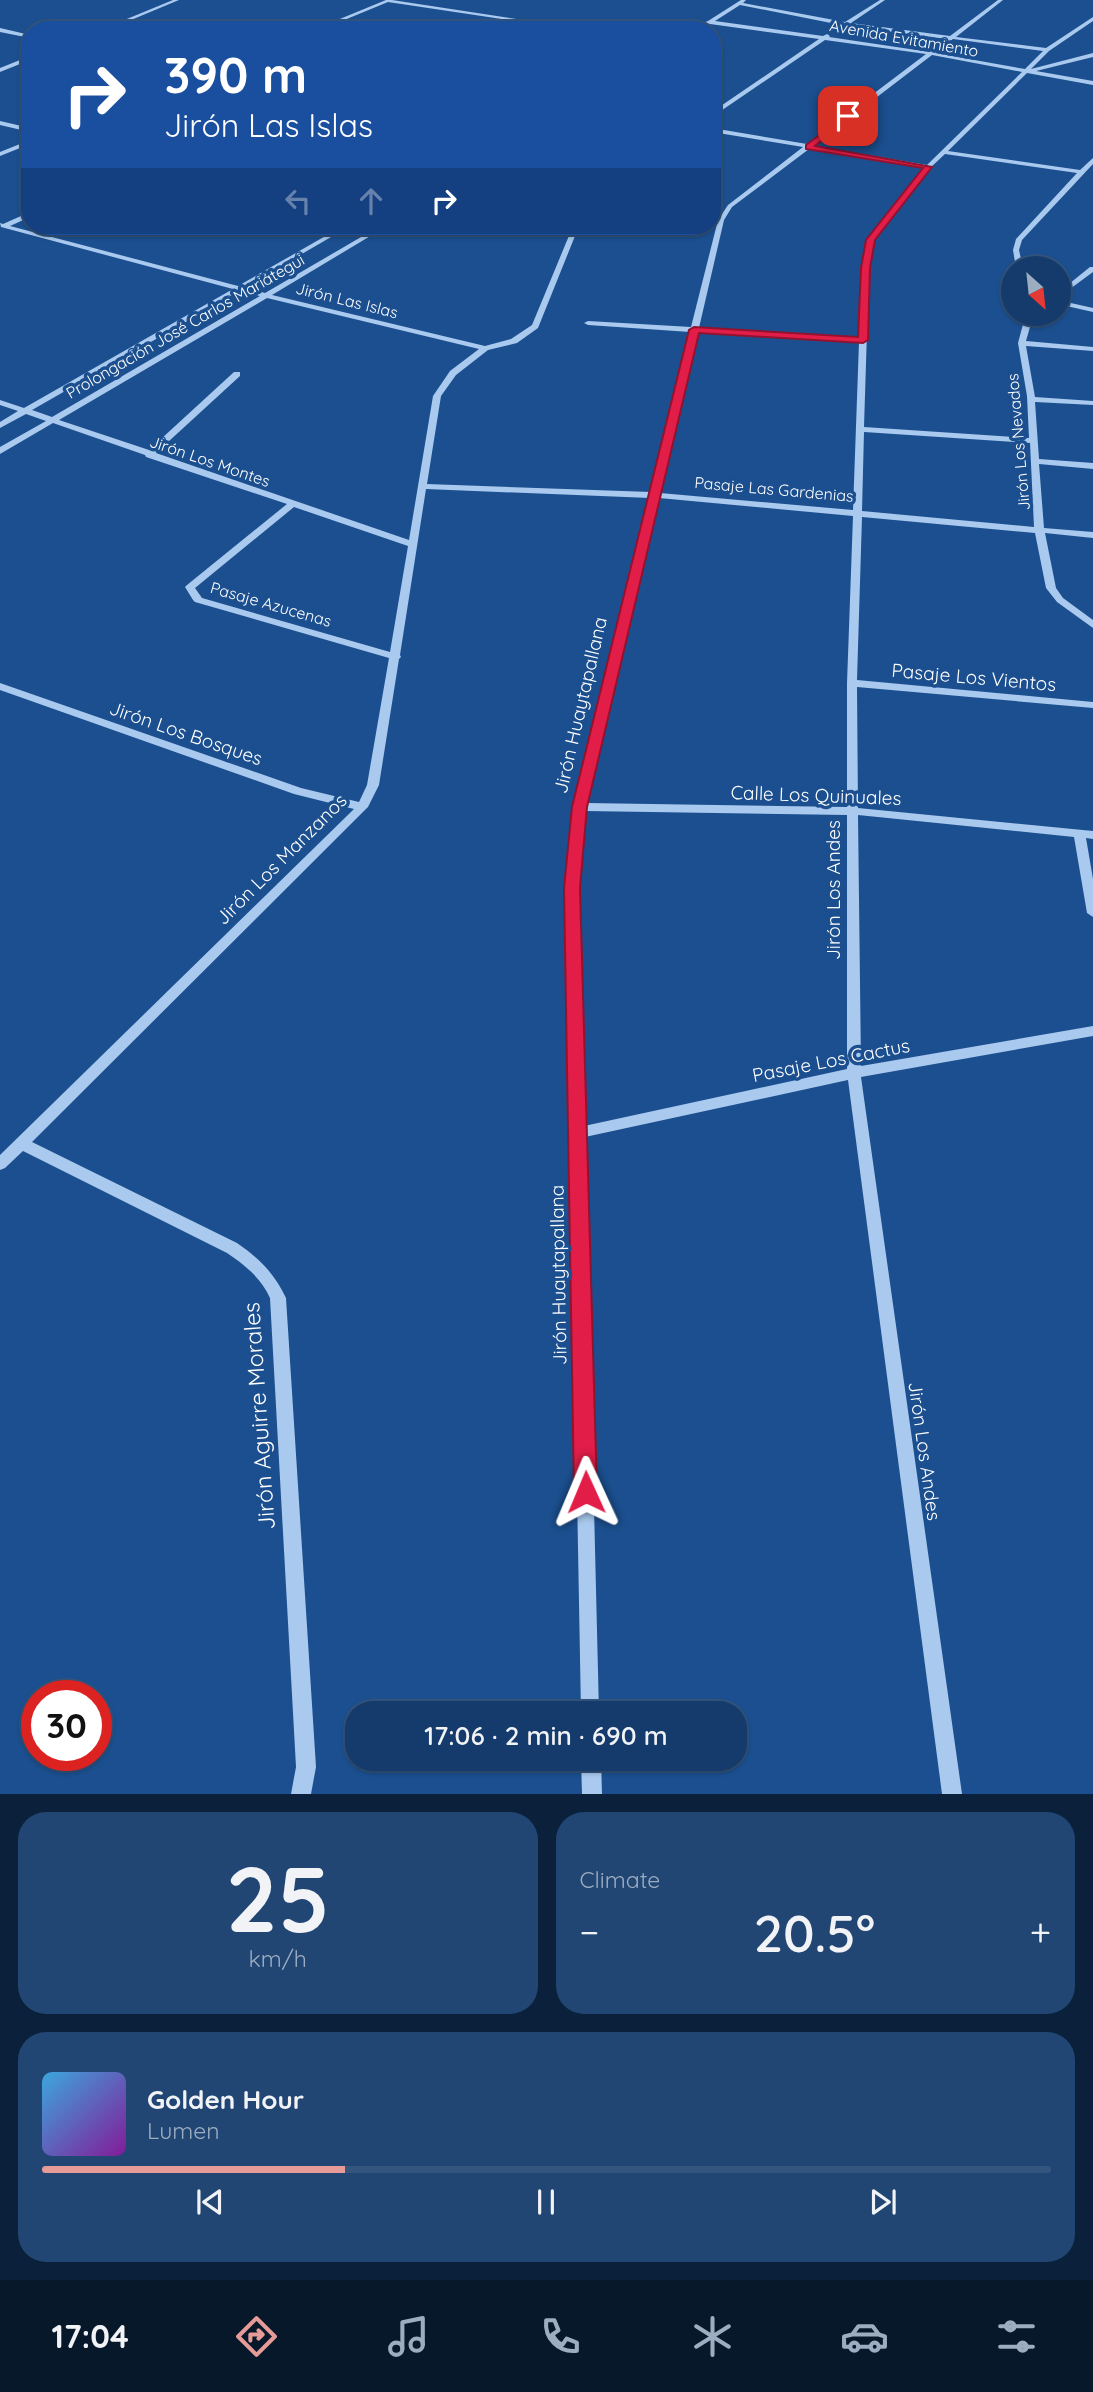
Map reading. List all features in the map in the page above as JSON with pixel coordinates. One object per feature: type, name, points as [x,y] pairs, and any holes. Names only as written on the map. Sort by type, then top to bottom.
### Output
[{"type":"street","points":[[124,21],[177,0]]},
{"type":"street","points":[[337,21],[389,0],[527,21]]},
{"type":"street","points":[[758,7],[770,0]]},
{"type":"street","points":[[721,109],[883,0]]},
{"type":"street","name":"Jirón Huaytapallana","points":[[721,224],[730,206],[1000,0]]},
{"type":"street","points":[[712,21],[741,2],[847,24],[1047,50]]},
{"type":"street","name":"Jirón Los Andes","points":[[952,1794],[853,1073],[852,683],[865,268],[870,240],[928,167],[1047,50],[1093,19]]},
{"type":"street","name":"Avenida Evitamiento","points":[[721,23],[928,53],[1093,83]]},
{"type":"street","points":[[0,30],[21,35]]},
{"type":"street","points":[[1024,72],[1093,55]]},
{"type":"street","points":[[0,70],[21,62]]},
{"type":"street","points":[[0,123],[21,128]]},
{"type":"street","points":[[721,132],[928,167]]},
{"type":"street","points":[[0,154],[21,146]]},
{"type":"street","points":[[943,152],[1082,172]]},
{"type":"street","points":[[1017,256],[1016,250],[1020,239],[1093,160]]},
{"type":"street","points":[[1,226],[21,218]]},
{"type":"street","name":"Jirón Las Islas","points":[[1,226],[21,231]]},
{"type":"street","name":"Jirón Las Islas","points":[[36,235],[265,295],[485,348]]},
{"type":"street","name":"Prolongación José Carlos Mariátegui","points":[[0,425],[330,235]]},
{"type":"street","name":"Prolongación José Carlos Mariátegui","points":[[0,451],[368,235]]},
{"type":"street","points":[[485,348],[514,341],[535,326],[572,235]]},
{"type":"street","name":"Jirón Huaytapallana","points":[[590,1701],[572,888],[580,807],[653,495],[718,235]]},
{"type":"street","points":[[1071,286],[1093,269]]},
{"type":"street","points":[[1071,304],[1093,310]]},
{"type":"street","points":[[588,323],[863,340]]},
{"type":"street","name":"Jirón Los Nevados","points":[[1028,326],[1022,343],[1031,399],[1039,528]]},
{"type":"street","points":[[1022,343],[1093,348]]},
{"type":"street","name":"Jirón Los Manzanos","points":[[0,1164],[362,807],[373,785],[437,396],[453,373],[485,348]]},
{"type":"street","points":[[149,454],[237,374]]},
{"type":"street","points":[[1031,399],[1093,404]]},
{"type":"street","name":"Jirón Los Montes","points":[[0,402],[292,505],[412,544]]},
{"type":"street","points":[[859,429],[1034,441]]},
{"type":"street","points":[[1036,461],[1093,466]]},
{"type":"street","name":"Pasaje Las Gardenias","points":[[422,486],[653,495],[1093,534]]},
{"type":"street","name":"Pasaje Azucenas","points":[[292,505],[190,587],[191,594],[198,600],[396,657]]},
{"type":"street","points":[[1039,528],[1051,588],[1060,600],[1093,625]]},
{"type":"street","name":"Pasaje Los Vientos","points":[[852,683],[1093,705]]},
{"type":"street","name":"Jirón Los Bosques","points":[[0,686],[298,791],[362,807]]},
{"type":"street","name":"Calle Los Quinuales","points":[[580,807],[852,811],[1093,835]]},
{"type":"street","points":[[1079,834],[1093,913]]},
{"type":"street","name":"Pasaje Los Cactus","points":[[578,1133],[853,1073],[1093,1031]]},
{"type":"street","name":"Jirón Aguirre Morales","points":[[21,1143],[232,1248],[258,1265],[270,1279],[278,1298],[306,1767],[300,1794]]},
{"type":"street","points":[[592,1771],[592,1794]]},
{"type":"route","points":[[586,1492],[572,888],[580,807],[694,330],[863,340],[865,268],[870,240],[928,167],[808,147],[848,116]]}]
